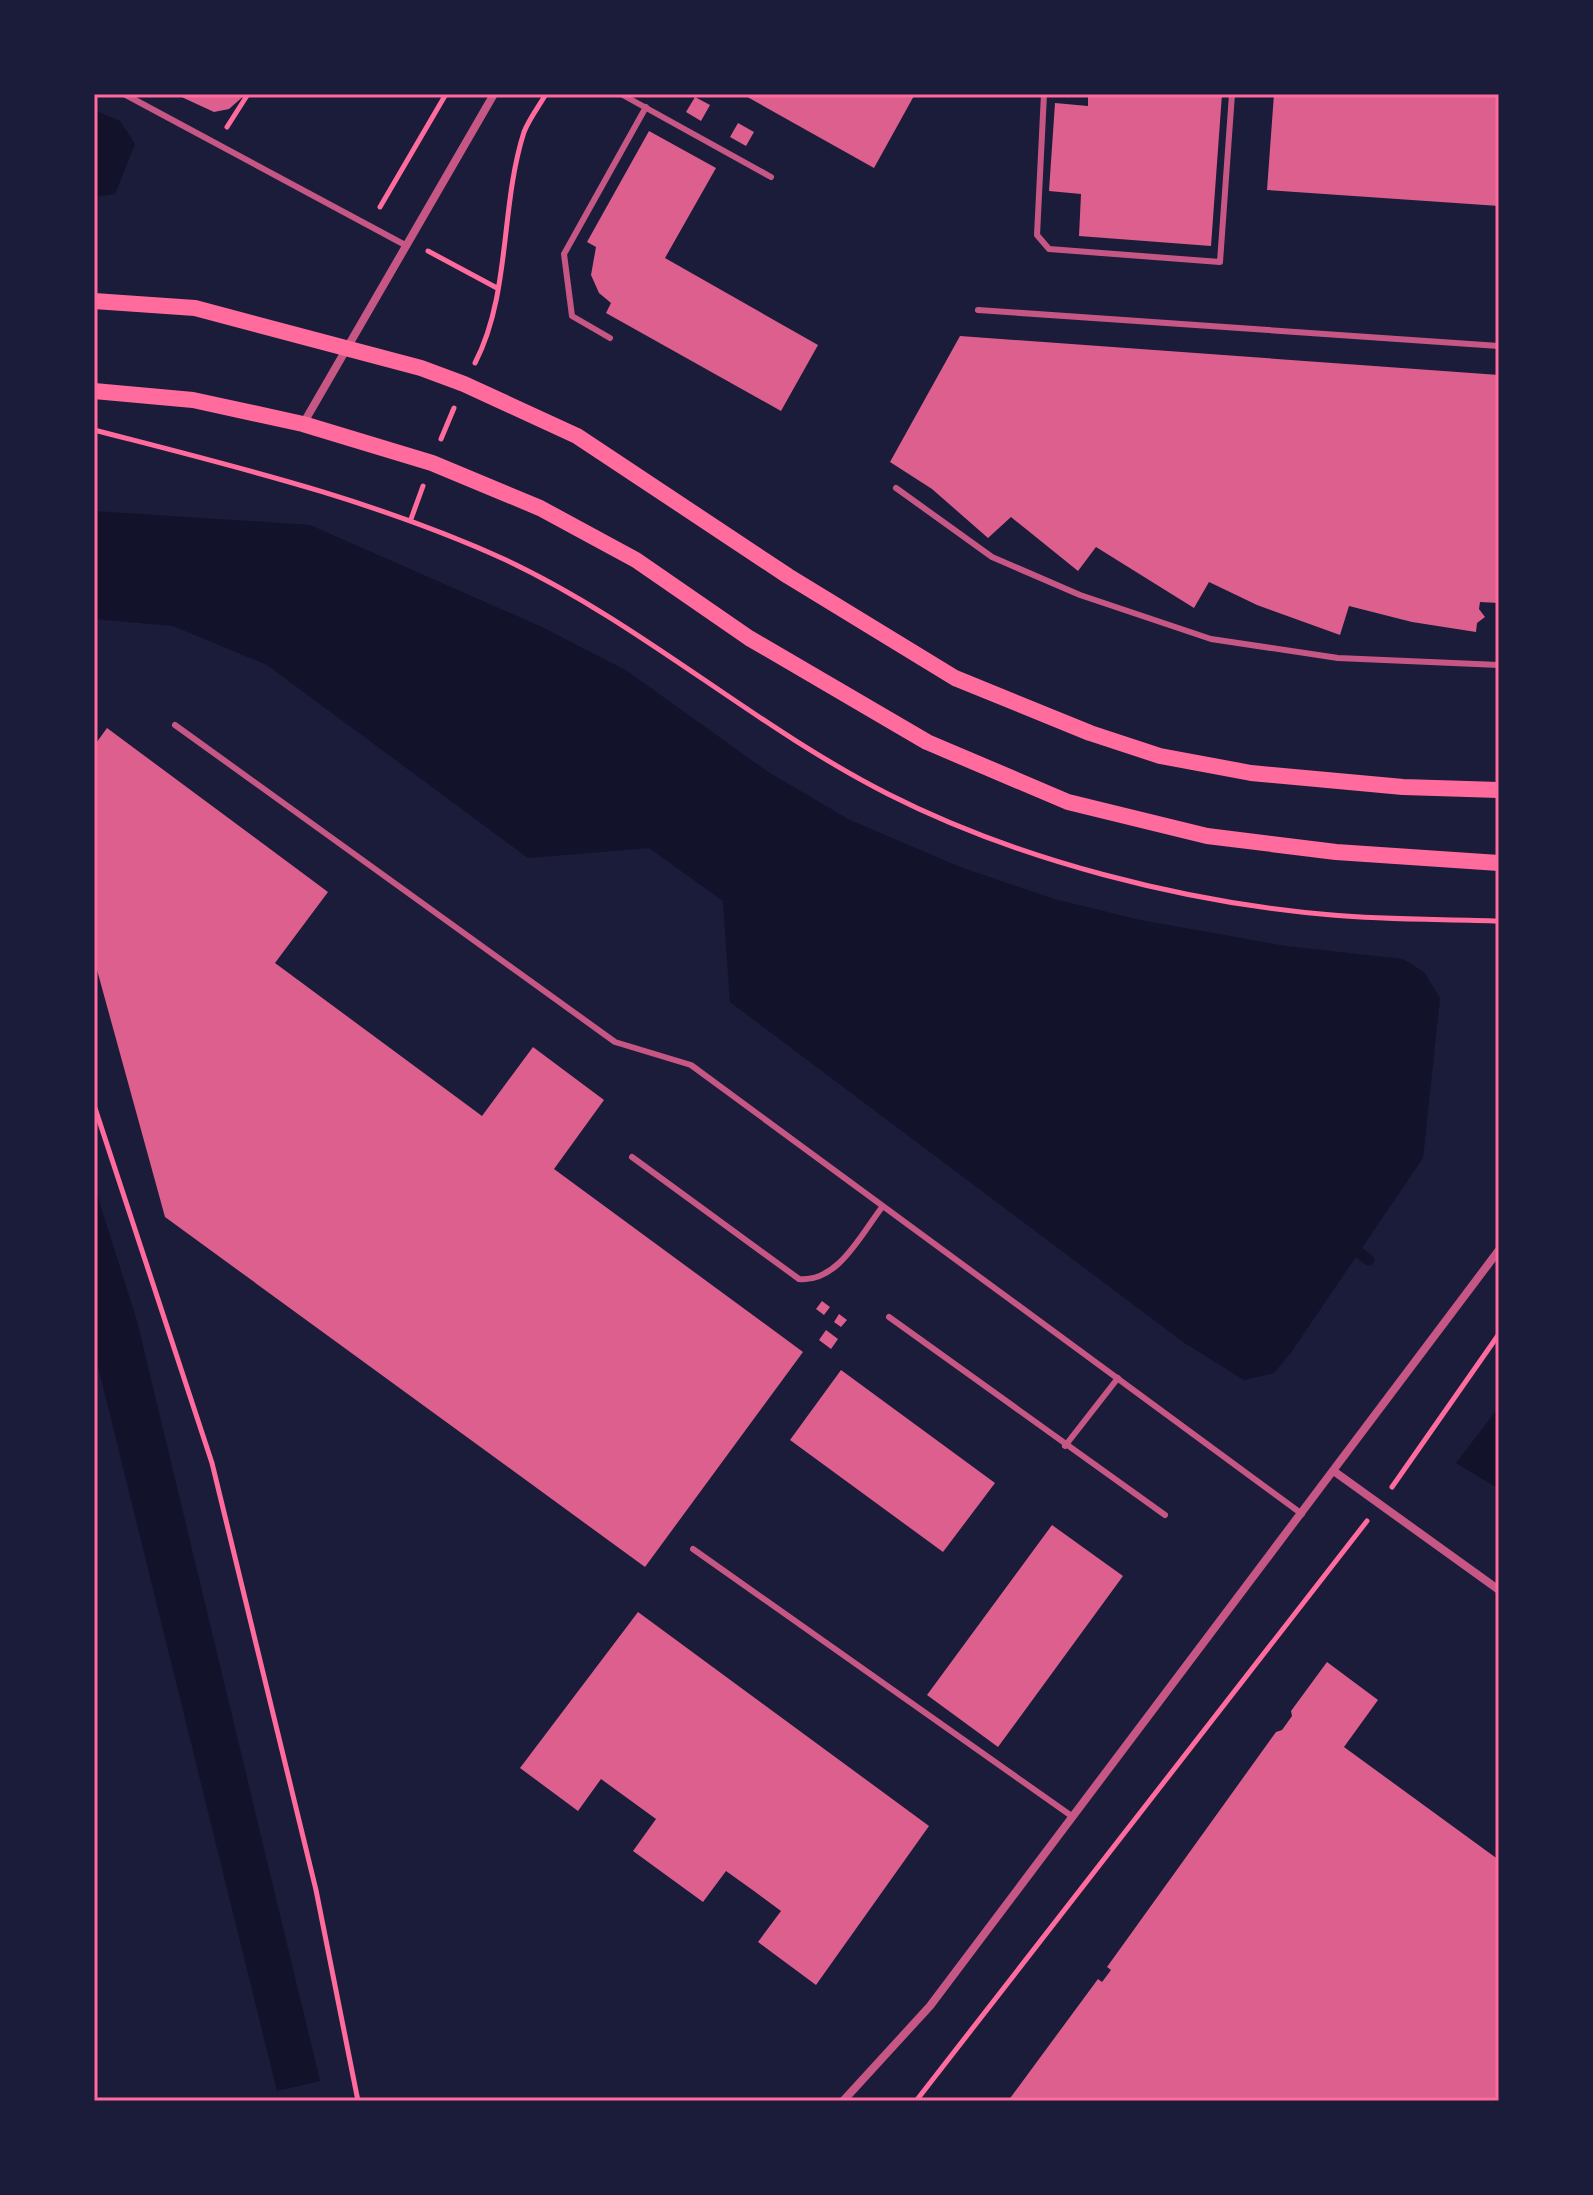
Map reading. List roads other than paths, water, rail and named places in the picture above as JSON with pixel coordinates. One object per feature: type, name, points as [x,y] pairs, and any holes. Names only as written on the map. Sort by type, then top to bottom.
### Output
[{"type":"main road","points":[[94,301],[195,308],[421,368],[464,384],[577,436],[788,576],[955,678],[1090,733],[1160,756],[1251,773],[1403,787],[1499,790]]},
{"type":"main road","points":[[94,391],[193,400],[303,424],[432,463],[540,508],[636,560],[749,638],[927,742],[1068,802],[1207,836],[1336,852],[1499,863]]},
{"type":"street","points":[[303,424],[494,94]]},
{"type":"street","points":[[843,2101],[930,2006],[1335,1472],[1499,1250]]},
{"type":"street","points":[[1335,1472],[1499,1590]]},
{"type":"lane","points":[[124,94],[407,246]]},
{"type":"lane","points":[[621,94],[771,177]]},
{"type":"lane","points":[[1044,94],[1037,235],[1049,249],[1220,262],[1232,94]]},
{"type":"lane","points":[[610,338],[572,316],[564,254],[646,107]]},
{"type":"lane","points":[[978,310],[1499,346]]},
{"type":"lane","points":[[896,488],[992,557],[1080,595],[1211,639],[1338,658],[1499,665]]},
{"type":"lane","points":[[175,725],[615,1042],[691,1065],[1302,1514]]},
{"type":"lane","points":[[632,1157],[799,1279],[813,1280],[829,1275],[883,1206]]},
{"type":"lane","points":[[889,1317],[1165,1515]]},
{"type":"lane","points":[[1065,1446],[1118,1378]]},
{"type":"lane","points":[[693,1549],[1073,1817]]},
{"type":"waterway","points":[[1350,1246],[1369,1260]]}]
